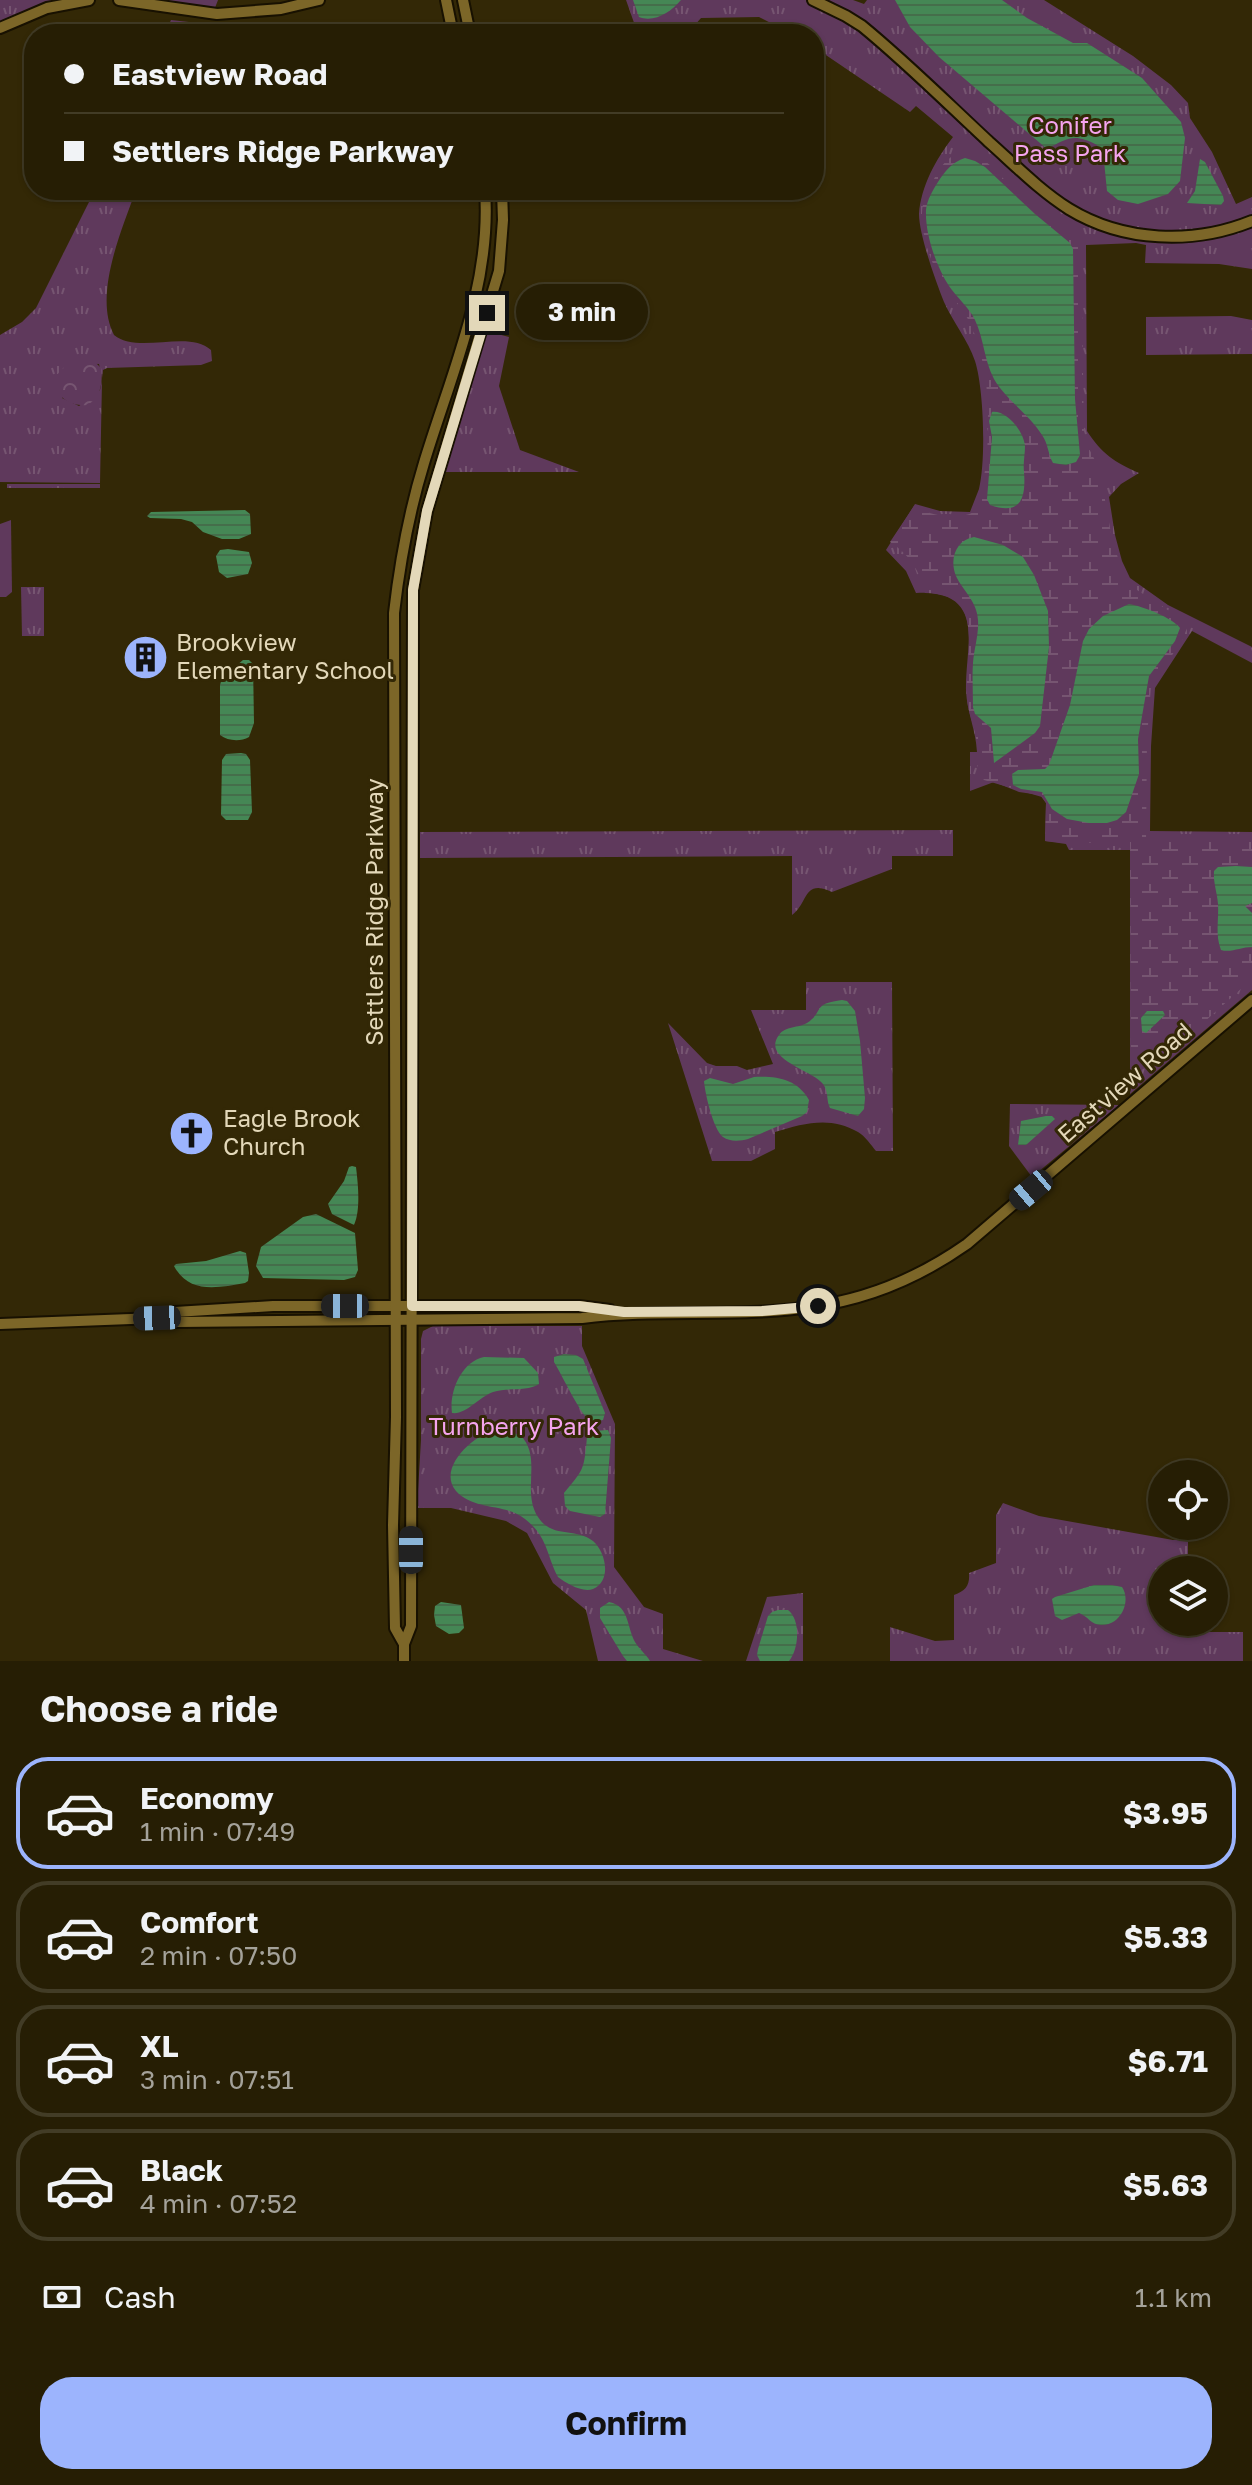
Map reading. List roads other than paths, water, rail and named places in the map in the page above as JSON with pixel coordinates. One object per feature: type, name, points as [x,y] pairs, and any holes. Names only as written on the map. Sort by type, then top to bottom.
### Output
[{"type":"street","points":[[0,28],[47,8],[89,0]]},
{"type":"street","points":[[119,0],[217,14],[272,10],[319,0]]},
{"type":"street","points":[[446,0],[451,24]]},
{"type":"street","points":[[463,0],[468,24]]},
{"type":"street","points":[[813,0],[862,26],[1040,188],[1085,218],[1117,230],[1167,237],[1213,233],[1252,221]]},
{"type":"street","name":"Settlers Ridge Parkway","points":[[404,1644],[395,1628],[393,1525],[394,613],[406,531],[482,269],[487,222],[486,200]]},
{"type":"street","name":"Settlers Ridge Parkway","points":[[404,1661],[404,1644],[411,1626],[413,590],[427,511],[499,271],[502,200]]},
{"type":"street","name":"Eastview Road","points":[[0,1324],[157,1318],[177,1322],[582,1318],[624,1312],[808,1308],[863,1295],[913,1276],[952,1254],[985,1230],[1252,1000]]},
{"type":"street","name":"Eastview Road","points":[[157,1318],[175,1312],[273,1306],[579,1306],[624,1312]]},
{"type":"place","name":"Brookview Elementary School","points":[[145,657]]},
{"type":"place","name":"Eagle Brook Church","points":[[192,1133]]},
{"type":"park label","name":"Conifer Pass Park","points":[[1070,140]]},
{"type":"park label","name":"Turnberry Park","points":[[514,1427]]}]
